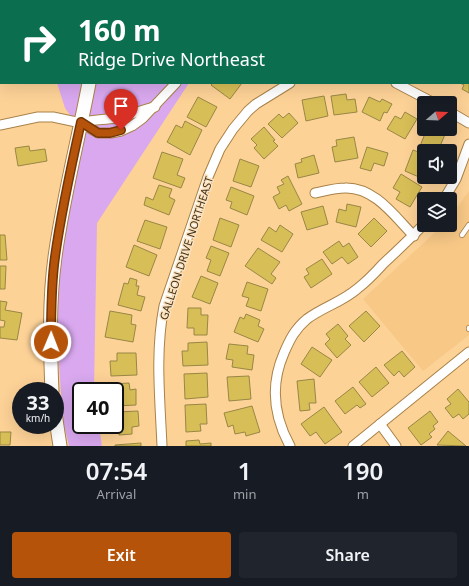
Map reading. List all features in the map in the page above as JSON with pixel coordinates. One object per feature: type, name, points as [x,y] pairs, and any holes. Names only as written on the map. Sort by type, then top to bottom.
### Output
[{"type":"street","points":[[51,382],[50,358],[51,306],[55,258],[66,194],[89,84]]},
{"type":"street","points":[[0,126],[38,117],[53,117],[81,122],[98,133],[110,133],[132,126],[143,118],[175,84]]},
{"type":"street","name":"GALLEON DRIVE NORTHEAST","points":[[162,446],[159,371],[161,324],[164,306],[208,177],[220,148],[241,118],[256,104],[288,84]]},
{"type":"street","points":[[398,84],[421,96]]},
{"type":"street","points":[[81,122],[116,118],[155,107]]},
{"type":"street","points":[[457,116],[469,123]]},
{"type":"street","points":[[448,192],[456,178],[469,144]]},
{"type":"street","points":[[315,193],[344,188],[366,192],[385,207],[414,236]]},
{"type":"street","points":[[290,446],[280,426],[277,416],[275,394],[277,371],[290,337],[314,313],[356,290],[417,232]]},
{"type":"street","points":[[353,446],[469,352]]},
{"type":"street","points":[[380,424],[396,446]]},
{"type":"street","points":[[58,434],[60,446]]},
{"type":"lane","points":[[462,235],[469,225]]},
{"type":"shaded area","points":[[57,84],[188,84],[97,223],[94,382],[72,382],[72,434],[100,434],[102,446],[69,446],[64,425],[64,382],[60,382],[53,282],[85,136],[65,108]]},
{"type":"shaded area","points":[[469,191],[469,335],[423,371],[363,299],[435,232],[457,232],[457,207]]},
{"type":"building","points":[[212,84],[241,84],[230,99],[211,85]]},
{"type":"building","points":[[462,84],[469,84],[469,93],[462,89],[464,85]]},
{"type":"building","points":[[346,94],[347,100],[355,99],[357,112],[334,115],[331,96]]},
{"type":"building","points":[[324,96],[328,116],[306,121],[302,100]]},
{"type":"building","points":[[198,97],[217,107],[206,127],[187,117]]},
{"type":"building","points":[[369,97],[380,102],[382,99],[392,104],[387,113],[384,112],[380,121],[362,112]]},
{"type":"building","points":[[405,112],[417,119],[405,139],[387,129],[395,116],[401,119]]},
{"type":"building","points":[[289,113],[298,123],[282,138],[268,124],[279,114],[283,118]]},
{"type":"building","points":[[185,121],[202,130],[190,155],[167,142],[176,125],[182,128]]},
{"type":"building","points":[[264,127],[278,146],[264,159],[254,148],[257,145],[251,139]]},
{"type":"building","points":[[424,136],[444,136],[441,144],[421,144]]},
{"type":"building","points":[[354,137],[358,158],[335,162],[332,147],[337,146],[336,140]]},
{"type":"building","points":[[29,146],[30,151],[45,149],[47,161],[18,166],[15,148]]},
{"type":"building","points":[[367,147],[388,153],[384,166],[374,163],[371,171],[360,168]]},
{"type":"building","points":[[413,150],[417,151],[417,176],[405,171]]},
{"type":"building","points":[[162,152],[183,159],[177,175],[185,178],[181,188],[153,178]]},
{"type":"building","points":[[314,155],[319,173],[298,178],[295,164],[302,162],[301,159]]},
{"type":"building","points":[[240,159],[259,166],[251,187],[233,181]]},
{"type":"building","points":[[401,174],[422,187],[419,192],[417,192],[417,195],[410,207],[396,199],[400,192],[393,188]]},
{"type":"building","points":[[288,176],[302,204],[289,211],[286,205],[279,209],[273,197],[280,193],[277,187],[284,184],[281,180]]},
{"type":"building","points":[[159,185],[172,189],[169,197],[175,200],[169,215],[144,205],[146,197],[153,200]]},
{"type":"building","points":[[231,187],[254,196],[247,215],[230,208],[232,202],[226,200]]},
{"type":"building","points":[[347,204],[361,207],[356,227],[336,222],[339,209],[346,211]]},
{"type":"building","points":[[323,206],[328,224],[307,230],[301,212]]},
{"type":"building","points":[[220,218],[239,225],[231,247],[213,240]]},
{"type":"building","points":[[374,218],[387,231],[371,247],[358,234]]},
{"type":"building","points":[[145,220],[167,227],[160,249],[137,241]]},
{"type":"building","points":[[280,225],[293,234],[282,252],[261,240],[269,227],[276,232]]},
{"type":"building","points":[[0,235],[5,235],[7,260],[0,260]]},
{"type":"building","points":[[339,241],[343,247],[349,243],[358,257],[348,264],[342,257],[332,264],[323,252]]},
{"type":"building","points":[[134,245],[157,255],[149,276],[126,267]]},
{"type":"building","points":[[211,246],[229,253],[220,276],[207,271],[211,260],[206,258]]},
{"type":"building","points":[[258,248],[280,262],[271,274],[276,278],[272,284],[245,266]]},
{"type":"building","points":[[322,259],[332,274],[311,288],[304,277],[309,274],[306,269]]},
{"type":"building","points":[[0,266],[6,266],[5,289],[0,289]]},
{"type":"building","points":[[201,276],[218,283],[210,304],[192,297]]},
{"type":"building","points":[[130,278],[137,280],[136,286],[139,286],[137,295],[145,297],[141,311],[118,305],[124,283],[128,284]]},
{"type":"building","points":[[247,282],[268,289],[261,311],[246,306],[249,298],[242,296]]},
{"type":"building","points":[[0,301],[7,302],[5,310],[22,313],[17,340],[0,338],[0,327],[4,327],[5,321],[0,320]]},
{"type":"building","points":[[188,308],[201,308],[201,315],[208,315],[207,335],[194,335],[194,328],[187,328]]},
{"type":"building","points":[[110,311],[132,315],[131,324],[136,325],[133,342],[105,337]]},
{"type":"building","points":[[366,311],[380,326],[364,342],[349,326]]},
{"type":"building","points":[[246,314],[260,320],[258,326],[264,329],[258,342],[234,332],[240,317],[244,319]]},
{"type":"building","points":[[338,324],[348,336],[345,339],[351,345],[337,358],[325,344],[330,339],[326,334]]},
{"type":"building","points":[[207,342],[208,365],[183,366],[182,351],[188,351],[188,343]]},
{"type":"building","points":[[229,344],[248,346],[247,354],[254,355],[252,370],[232,367],[233,360],[226,359]]},
{"type":"building","points":[[312,347],[332,360],[320,377],[301,364]]},
{"type":"building","points":[[402,351],[415,367],[404,377],[399,371],[394,376],[384,365]]},
{"type":"building","points":[[117,353],[136,353],[137,375],[111,376],[110,361],[117,361]]},
{"type":"building","points":[[376,367],[389,383],[372,397],[359,382]]},
{"type":"building","points":[[207,373],[208,397],[185,399],[184,374]]},
{"type":"building","points":[[249,376],[251,399],[229,401],[227,377]]},
{"type":"building","points":[[314,379],[316,403],[309,403],[310,410],[300,411],[297,381]]},
{"type":"building","points":[[124,383],[129,383],[130,390],[136,389],[136,405],[124,406]]},
{"type":"building","points":[[353,387],[366,404],[360,408],[357,405],[345,414],[335,401]]},
{"type":"building","points":[[458,389],[469,402],[469,414],[463,419],[459,414],[453,418],[445,408],[451,404],[447,399]]},
{"type":"building","points":[[206,404],[207,424],[200,424],[201,431],[186,432],[185,405]]},
{"type":"building","points":[[252,406],[260,432],[246,436],[245,432],[235,434],[233,425],[228,427],[224,413]]},
{"type":"building","points":[[324,407],[342,432],[325,444],[316,432],[310,436],[301,424]]},
{"type":"building","points":[[138,411],[139,426],[132,427],[132,434],[119,435],[124,434],[124,412]]},
{"type":"building","points":[[430,411],[438,422],[433,426],[435,429],[429,434],[432,437],[421,445],[408,428]]},
{"type":"building","points":[[448,431],[466,446],[437,445]]},
{"type":"building","points":[[0,432],[11,432],[10,445],[0,445]]},
{"type":"building","points":[[199,440],[200,444],[211,443],[211,446],[186,446],[186,441]]},
{"type":"building","points":[[141,443],[141,446],[115,446],[115,445]]},
{"type":"route","points":[[51,342],[51,306],[55,258],[67,187],[81,122],[98,133],[110,133],[121,130]]}]
